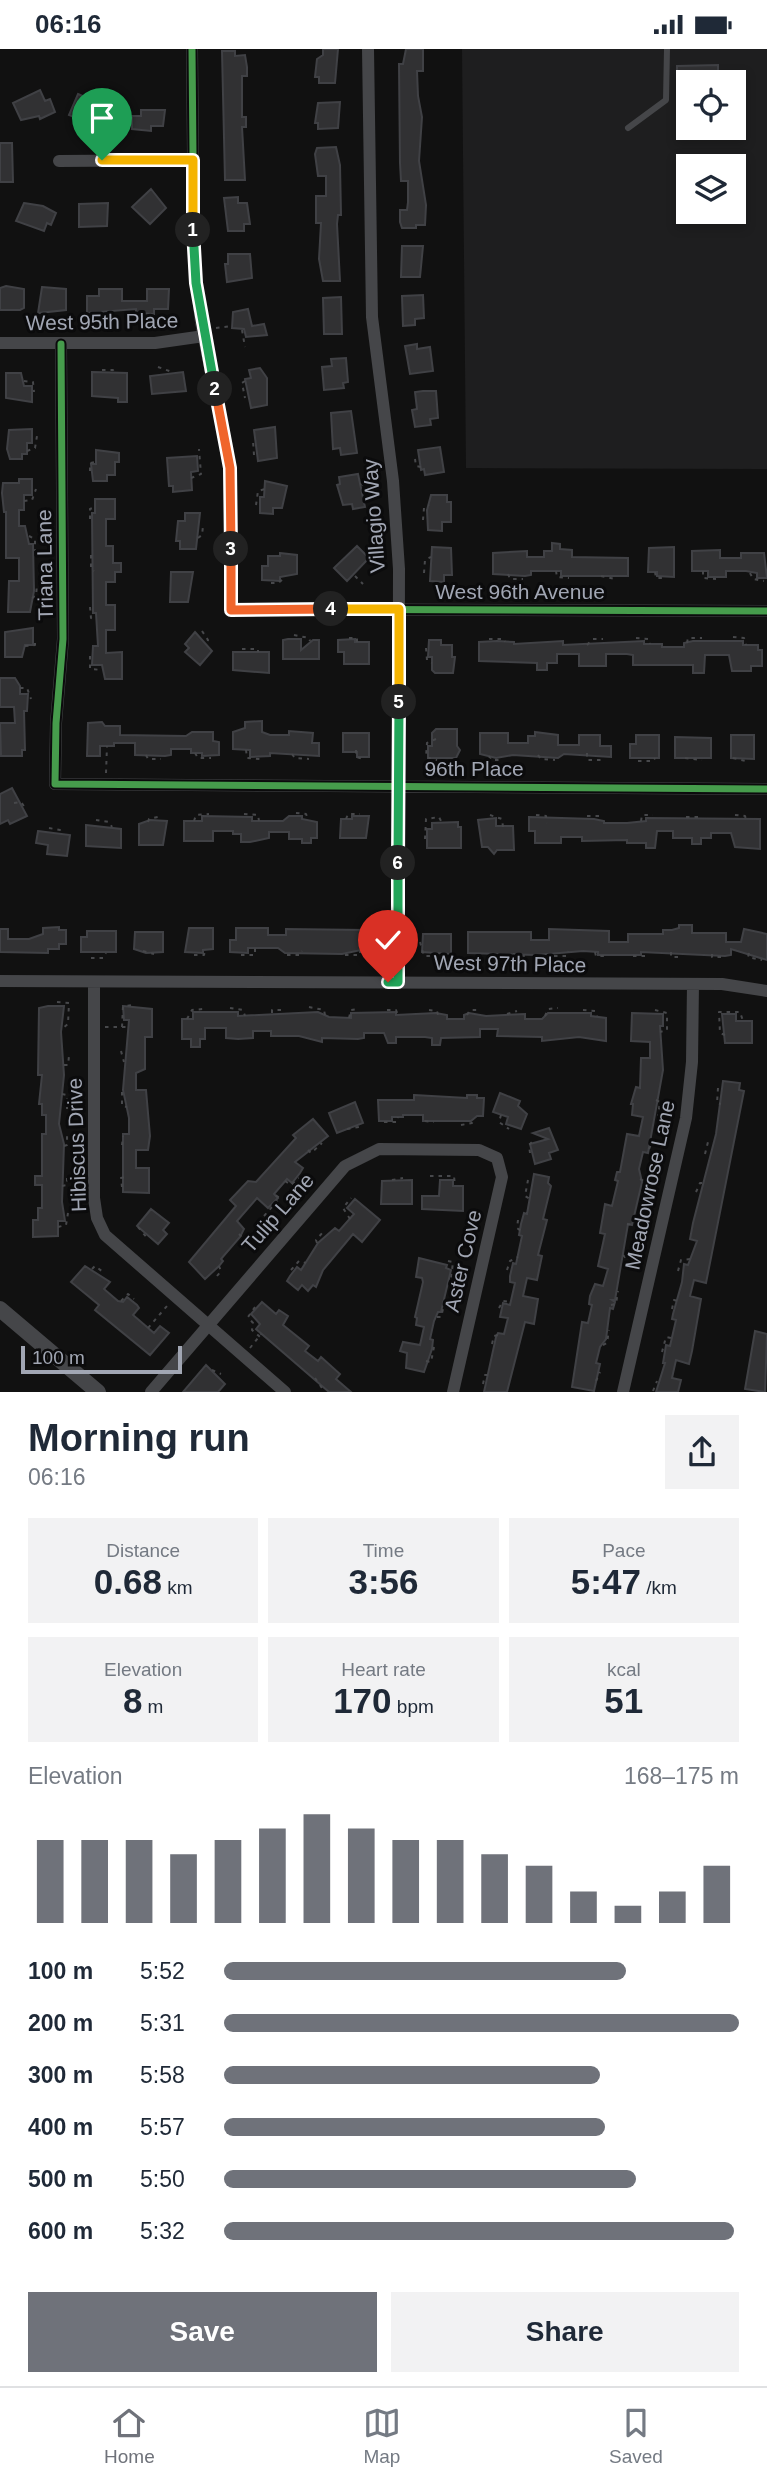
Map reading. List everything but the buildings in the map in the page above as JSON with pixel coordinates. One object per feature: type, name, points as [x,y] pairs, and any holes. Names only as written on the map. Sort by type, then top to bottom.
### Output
[{"type":"street","points":[[192,49],[195,271],[204,336]]},
{"type":"street","name":"Villagio Way","points":[[368,49],[372,317],[393,481],[399,609],[398,982]]},
{"type":"street","points":[[58,161],[193,160]]},
{"type":"street","name":"West 96th Avenue","points":[[204,336],[230,468],[231,610],[767,611]]},
{"type":"street","name":"West 95th Place","points":[[0,343],[155,343],[204,336]]},
{"type":"street","name":"Triana Lane","points":[[55,784],[56,723],[63,639],[61,344]]},
{"type":"street","name":"96th Place","points":[[55,784],[767,789]]},
{"type":"street","name":"West 97th Place","points":[[0,981],[693,984],[735,985],[767,991]]},
{"type":"street","name":"Hibiscus Drive","points":[[94,982],[94,1198],[97,1217],[118,1250],[285,1392]]},
{"type":"street","name":"Meadowrose Lane","points":[[623,1392],[686,1118],[692,1062],[693,984]]},
{"type":"street","name":"Tulip Lane","points":[[151,1392],[331,1181],[353,1160],[379,1149],[479,1150]]},
{"type":"street","name":"Aster Cove","points":[[453,1392],[502,1177],[497,1157],[479,1150]]},
{"type":"street","points":[[0,1309],[98,1392]]},
{"type":"lane","points":[[628,128],[666,100],[667,49]]},
{"type":"path","points":[[216,328],[232,326]]},
{"type":"path","points":[[242,330],[245,347]]},
{"type":"path","points":[[158,367],[172,372]]},
{"type":"path","points":[[102,370],[113,370],[115,375]]},
{"type":"path","points":[[24,381],[33,382],[34,392]]},
{"type":"path","points":[[245,381],[242,383],[245,398]]},
{"type":"path","points":[[27,451],[35,448],[37,436]]},
{"type":"path","points":[[254,454],[253,441],[256,440]]},
{"type":"path","points":[[191,478],[201,474],[199,449]]},
{"type":"path","points":[[415,459],[416,466],[421,467]]},
{"type":"path","points":[[90,471],[90,463],[96,462]]},
{"type":"path","points":[[360,484],[364,485],[367,499]]},
{"type":"path","points":[[256,505],[258,491],[269,488]]},
{"type":"path","points":[[24,501],[32,500],[36,489]]},
{"type":"path","points":[[423,520],[424,508],[429,505]]},
{"type":"path","points":[[90,519],[90,509],[95,507]]},
{"type":"path","points":[[198,538],[202,535],[203,526]]},
{"type":"path","points":[[29,536],[35,538],[35,551]]},
{"type":"path","points":[[91,555],[91,569],[94,571]]},
{"type":"path","points":[[424,573],[425,560],[432,557]]},
{"type":"path","points":[[556,571],[557,577],[569,578]]},
{"type":"path","points":[[703,571],[703,578],[716,579]]},
{"type":"path","points":[[656,572],[656,578],[665,578]]},
{"type":"path","points":[[750,573],[753,579],[764,580]]},
{"type":"path","points":[[508,575],[510,579],[523,579]]},
{"type":"path","points":[[355,576],[363,585]]},
{"type":"path","points":[[601,576],[615,579]]},
{"type":"path","points":[[271,583],[278,583],[286,577]]},
{"type":"path","points":[[32,598],[36,596],[37,584]]},
{"type":"path","points":[[90,607],[92,618],[96,621]]},
{"type":"path","points":[[202,631],[208,640],[207,645]]},
{"type":"path","points":[[294,635],[309,638],[310,641]]},
{"type":"path","points":[[733,637],[744,638],[747,645]]},
{"type":"path","points":[[25,646],[35,645],[35,638]]},
{"type":"path","points":[[349,638],[357,638],[357,642]]},
{"type":"path","points":[[636,638],[649,639],[650,644]]},
{"type":"path","points":[[687,643],[688,638],[702,638]]},
{"type":"path","points":[[489,639],[504,639],[505,642]]},
{"type":"path","points":[[587,645],[593,639],[603,639]]},
{"type":"path","points":[[426,648],[427,660],[432,663]]},
{"type":"path","points":[[242,649],[257,649],[257,652]]},
{"type":"path","points":[[90,656],[90,669],[102,670]]},
{"type":"path","points":[[20,688],[27,688],[31,699]]},
{"type":"path","points":[[436,739],[427,743],[426,757],[437,760]]},
{"type":"path","points":[[106,785],[107,746]]},
{"type":"path","points":[[246,750],[247,758],[260,758]]},
{"type":"path","points":[[356,750],[356,757],[363,759]]},
{"type":"path","points":[[195,753],[198,758],[211,758]]},
{"type":"path","points":[[292,754],[295,758],[309,759]]},
{"type":"path","points":[[587,754],[587,759],[602,759]]},
{"type":"path","points":[[145,755],[148,758],[161,758]]},
{"type":"path","points":[[538,755],[541,759],[555,760]]},
{"type":"path","points":[[489,756],[491,760],[503,760]]},
{"type":"path","points":[[638,761],[653,761],[655,758]]},
{"type":"path","points":[[685,758],[702,760]]},
{"type":"path","points":[[733,758],[746,761]]},
{"type":"path","points":[[14,803],[21,802],[26,809]]},
{"type":"path","points":[[296,813],[306,814],[308,819]]},
{"type":"path","points":[[194,821],[196,815],[209,814]]},
{"type":"path","points":[[244,814],[258,815],[259,821]]},
{"type":"path","points":[[346,819],[348,814],[360,814]]},
{"type":"path","points":[[490,815],[502,819],[503,827]]},
{"type":"path","points":[[537,815],[546,815],[547,823]]},
{"type":"path","points":[[641,821],[642,815],[653,815]]},
{"type":"path","points":[[735,815],[745,815],[747,822]]},
{"type":"path","points":[[587,816],[599,816],[600,821]]},
{"type":"path","points":[[148,822],[149,818],[158,817]]},
{"type":"path","points":[[425,839],[426,819],[439,817],[442,823]]},
{"type":"path","points":[[686,817],[701,819]]},
{"type":"path","points":[[96,820],[109,822],[112,827]]},
{"type":"path","points":[[49,828],[61,834]]},
{"type":"path","points":[[420,942],[424,956],[442,956],[442,982]]},
{"type":"path","points":[[241,955],[255,954],[255,948]]},
{"type":"path","points":[[194,955],[204,954],[205,950]]},
{"type":"path","points":[[345,955],[360,955],[360,950]]},
{"type":"path","points":[[143,951],[154,954]]},
{"type":"path","points":[[287,955],[300,955],[302,951]]},
{"type":"path","points":[[554,956],[566,956],[568,951]]},
{"type":"path","points":[[595,952],[596,956],[606,956]]},
{"type":"path","points":[[633,956],[645,956],[647,952]]},
{"type":"path","points":[[671,952],[671,957],[683,957]]},
{"type":"path","points":[[91,958],[103,958],[106,953]]},
{"type":"path","points":[[749,953],[748,957],[762,960]]},
{"type":"path","points":[[513,954],[516,957],[528,957]]},
{"type":"path","points":[[712,954],[712,957],[721,957]]},
{"type":"path","points":[[57,1002],[69,1003],[68,1024],[63,1028]]},
{"type":"path","points":[[122,1027],[123,1006],[135,1005]]},
{"type":"path","points":[[309,1007],[324,1010],[325,1016]]},
{"type":"path","points":[[230,1008],[243,1010],[245,1016]]},
{"type":"path","points":[[187,1019],[192,1010],[203,1009]]},
{"type":"path","points":[[349,1018],[351,1010],[359,1009]]},
{"type":"path","points":[[545,1016],[548,1009],[558,1009]]},
{"type":"path","points":[[272,1013],[272,1010],[284,1010]]},
{"type":"path","points":[[387,1010],[396,1010],[398,1015]]},
{"type":"path","points":[[429,1010],[437,1011],[438,1015]]},
{"type":"path","points":[[467,1015],[470,1010],[477,1010]]},
{"type":"path","points":[[583,1010],[595,1011],[597,1016]]},
{"type":"path","points":[[656,1010],[667,1013],[667,1030],[660,1032]]},
{"type":"path","points":[[507,1014],[517,1011]]},
{"type":"path","points":[[725,1035],[720,1034],[719,1012],[740,1011],[743,1021]]},
{"type":"path","points":[[94,1027],[130,1027]]},
{"type":"path","points":[[121,1051],[124,1062]]},
{"type":"path","points":[[64,1065],[68,1065],[69,1056]]},
{"type":"path","points":[[718,1088],[717,1101],[721,1104]]},
{"type":"path","points":[[122,1092],[122,1105],[127,1107]]},
{"type":"path","points":[[62,1094],[67,1095],[67,1109]]},
{"type":"path","points":[[656,1100],[660,1102],[658,1116]]},
{"type":"path","points":[[501,1115],[499,1122],[509,1129]]},
{"type":"path","points":[[384,1122],[397,1122],[398,1118]]},
{"type":"path","points":[[461,1125],[472,1123],[473,1119]]},
{"type":"path","points":[[425,1121],[434,1122]]},
{"type":"path","points":[[347,1129],[359,1128]]},
{"type":"path","points":[[64,1146],[67,1145],[67,1132]]},
{"type":"path","points":[[122,1145],[123,1136]]},
{"type":"path","points":[[530,1153],[528,1145],[533,1142]]},
{"type":"path","points":[[649,1149],[652,1142]]},
{"type":"path","points":[[705,1154],[708,1142],[712,1142]]},
{"type":"path","points":[[308,1150],[311,1153],[321,1143]]},
{"type":"path","points":[[62,1186],[67,1185],[67,1174]]},
{"type":"path","points":[[430,1176],[454,1176],[455,1186]]},
{"type":"path","points":[[122,1187],[121,1178],[125,1177]]},
{"type":"path","points":[[285,1181],[290,1185],[299,1178]]},
{"type":"path","points":[[392,1180],[403,1178]]},
{"type":"path","points":[[640,1179],[643,1181],[644,1191]]},
{"type":"path","points":[[528,1180],[525,1196],[530,1199]]},
{"type":"path","points":[[696,1192],[700,1183],[705,1183]]},
{"type":"path","points":[[264,1216],[280,1198],[275,1195]]},
{"type":"path","points":[[350,1219],[343,1208],[351,1198]]},
{"type":"path","points":[[58,1227],[66,1225],[68,1213]]},
{"type":"path","points":[[627,1224],[633,1225],[635,1216]]},
{"type":"path","points":[[518,1220],[517,1228],[521,1231]]},
{"type":"path","points":[[138,1227],[148,1239]]},
{"type":"path","points":[[317,1243],[316,1240],[324,1231]]},
{"type":"path","points":[[239,1234],[244,1239],[240,1243]]},
{"type":"path","points":[[622,1255],[626,1258],[624,1267]]},
{"type":"path","points":[[507,1270],[512,1259],[518,1257]]},
{"type":"path","points":[[678,1271],[681,1260],[690,1259]]},
{"type":"path","points":[[291,1271],[300,1260],[306,1263]]},
{"type":"path","points":[[448,1261],[453,1262],[451,1277]]},
{"type":"path","points":[[92,1269],[95,1266],[103,1272]]},
{"type":"path","points":[[217,1276],[221,1271],[219,1266]]},
{"type":"path","points":[[611,1305],[616,1304],[618,1291]]},
{"type":"path","points":[[121,1301],[128,1294],[134,1299]]},
{"type":"path","points":[[148,1328],[174,1297]]},
{"type":"path","points":[[672,1309],[674,1300],[678,1301]]},
{"type":"path","points":[[499,1308],[503,1301],[511,1302]]},
{"type":"path","points":[[437,1317],[441,1317],[444,1305]]},
{"type":"path","points":[[243,1357],[260,1335],[252,1331],[253,1323],[248,1317],[255,1307]]},
{"type":"path","points":[[603,1345],[607,1343],[610,1330]]},
{"type":"path","points":[[492,1344],[494,1336],[498,1335]]},
{"type":"path","points":[[662,1352],[666,1337],[671,1338]]},
{"type":"path","points":[[426,1361],[431,1362],[434,1347]]},
{"type":"path","points":[[212,1370],[221,1374]]},
{"type":"path","points":[[596,1381],[600,1372]]},
{"type":"path","points":[[483,1384],[485,1375],[488,1375]]},
{"type":"path","points":[[315,1378],[323,1388]]},
{"type":"path","points":[[653,1391],[657,1381]]},
{"type":"shaded area","points":[[462,49],[767,49],[767,469],[466,468]]},
{"type":"cycle path","points":[[192,49],[194,262],[201,322],[230,468],[231,609],[767,611]]},
{"type":"cycle path","points":[[61,344],[63,639],[56,723],[55,784],[767,789]]},
{"type":"route","points":[[102,160],[193,160],[196,283],[230,468],[231,610],[399,609],[398,982],[388,982]]}]
